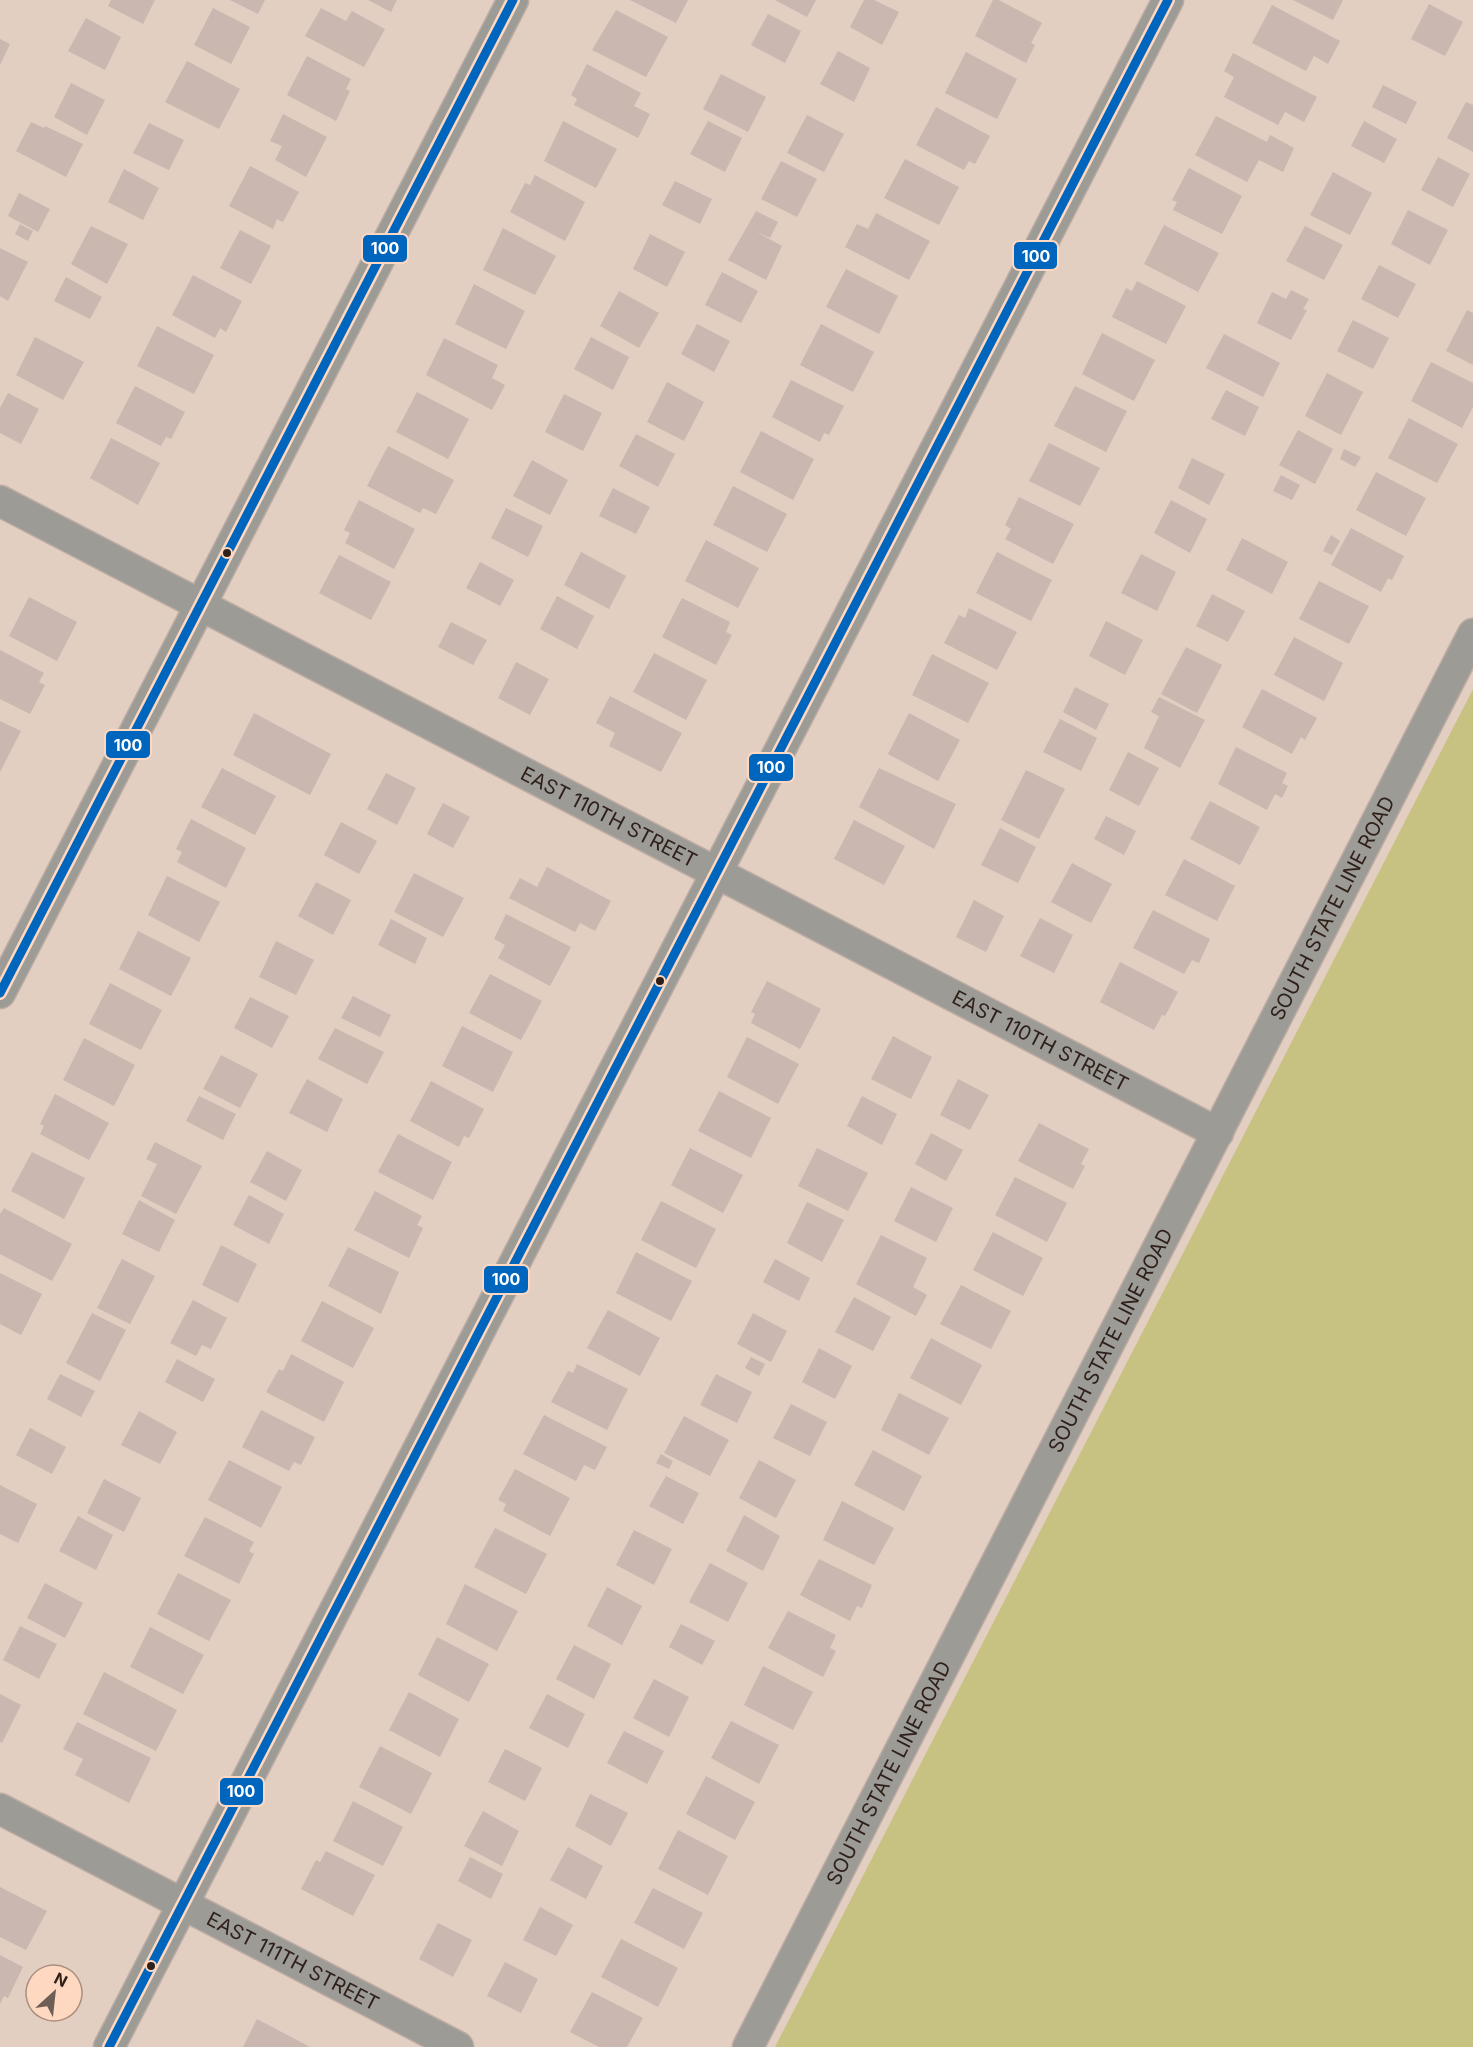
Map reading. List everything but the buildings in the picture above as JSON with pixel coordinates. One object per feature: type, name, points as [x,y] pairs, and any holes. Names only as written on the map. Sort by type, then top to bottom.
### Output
[{"type":"street","points":[[0,993],[513,0]]},
{"type":"street","points":[[109,2047],[1168,0]]},
{"type":"street","name":"EAST 110TH STREET","points":[[0,501],[1218,1133]]},
{"type":"street","name":"SOUTH STATE LINE ROAD","points":[[748,2047],[1473,634]]},
{"type":"street","name":"EAST 111TH STREET","points":[[0,1809],[458,2047]]},
{"type":"shaded area","points":[[1473,689],[1473,2047],[775,2047]]},
{"type":"transit line","name":"100","points":[[0,993],[513,0]]},
{"type":"transit line","name":"100","points":[[109,2047],[1168,0]]}]
